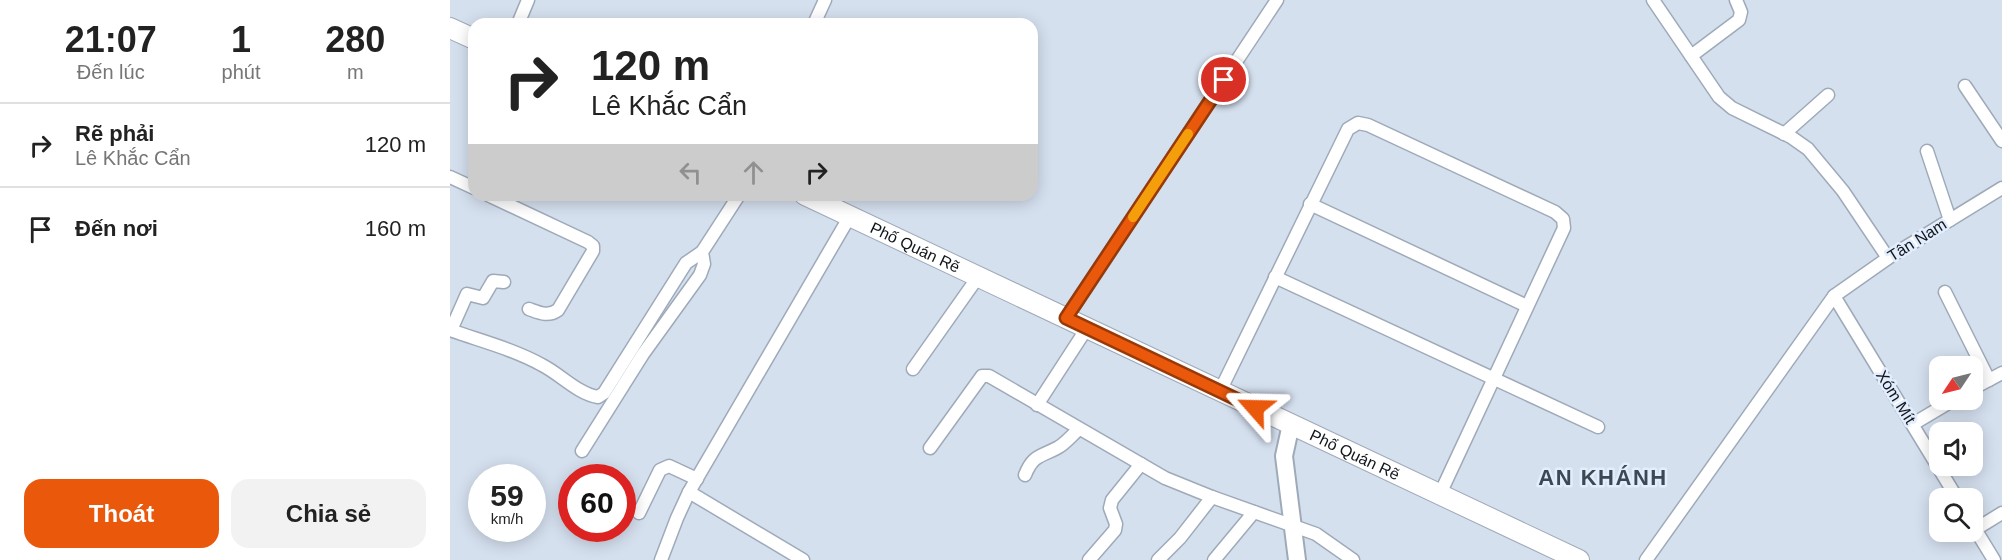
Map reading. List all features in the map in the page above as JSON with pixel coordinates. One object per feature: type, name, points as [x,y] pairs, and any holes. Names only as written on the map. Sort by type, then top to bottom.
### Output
[{"type":"main road","points":[[452,33],[468,37]]},
{"type":"main road","name":"Phố Quán Rẽ","points":[[818,201],[1579,560]]},
{"type":"main road","points":[[1291,424],[1284,456],[1297,560]]},
{"type":"street","points":[[520,18],[528,0]]},
{"type":"street","points":[[817,18],[825,0]]},
{"type":"street","points":[[1066,318],[1277,0]]},
{"type":"street","points":[[1653,0],[1726,103],[1808,148],[1843,191],[1888,258]]},
{"type":"street","points":[[1691,56],[1739,20],[1741,12],[1736,0]]},
{"type":"street","points":[[1965,86],[2002,141]]},
{"type":"street","points":[[1784,134],[1828,95]]},
{"type":"street","points":[[1220,391],[1348,129],[1358,123],[1368,124],[1555,212],[1563,219],[1564,228],[1440,494]]},
{"type":"street","points":[[1927,152],[1950,220]]},
{"type":"street","points":[[450,177],[468,185]]},
{"type":"street","name":"Tân Nam","points":[[1646,560],[1834,296],[1888,258],[2002,188]]},
{"type":"street","points":[[502,201],[593,246],[593,251],[558,310],[546,315],[529,309]]},
{"type":"street","points":[[504,282],[493,280],[483,298],[467,294],[450,330],[532,360],[565,378],[588,396],[598,397],[604,393],[686,264],[702,252],[735,201]]},
{"type":"street","points":[[1310,204],[1527,306]]},
{"type":"street","points":[[661,560],[689,492],[850,216]]},
{"type":"street","points":[[582,451],[643,354],[700,275],[704,264],[702,252]]},
{"type":"street","points":[[913,369],[978,277]]},
{"type":"street","points":[[1275,277],[1598,427]]},
{"type":"street","points":[[1945,292],[1989,380]]},
{"type":"street","name":"Xóm Mít","points":[[1834,296],[1951,488]]},
{"type":"street","points":[[1037,405],[1087,328]]},
{"type":"street","points":[[1983,383],[2002,373]]},
{"type":"street","points":[[930,448],[982,376],[992,378],[1165,478],[1316,534],[1353,560]]},
{"type":"street","points":[[1913,424],[1937,410]]},
{"type":"street","points":[[1025,475],[1029,465],[1036,457],[1058,448],[1079,429]]},
{"type":"street","points":[[1089,560],[1115,530],[1116,524],[1110,508],[1112,500],[1141,464]]},
{"type":"street","points":[[639,513],[660,470],[664,467],[669,466],[697,479]]},
{"type":"street","points":[[689,492],[803,560]]},
{"type":"street","points":[[1158,560],[1212,497]]},
{"type":"street","points":[[1214,560],[1254,512]]},
{"type":"street","points":[[1983,522],[2002,513]]},
{"type":"street","points":[[1983,541],[1994,560]]},
{"type":"slow traffic","points":[[1133,217],[1188,134]]},
{"type":"district","name":"AN KHÁNH","points":[[1603,477]]},
{"type":"route","points":[[1224,80],[1066,318],[1255,408]]}]
